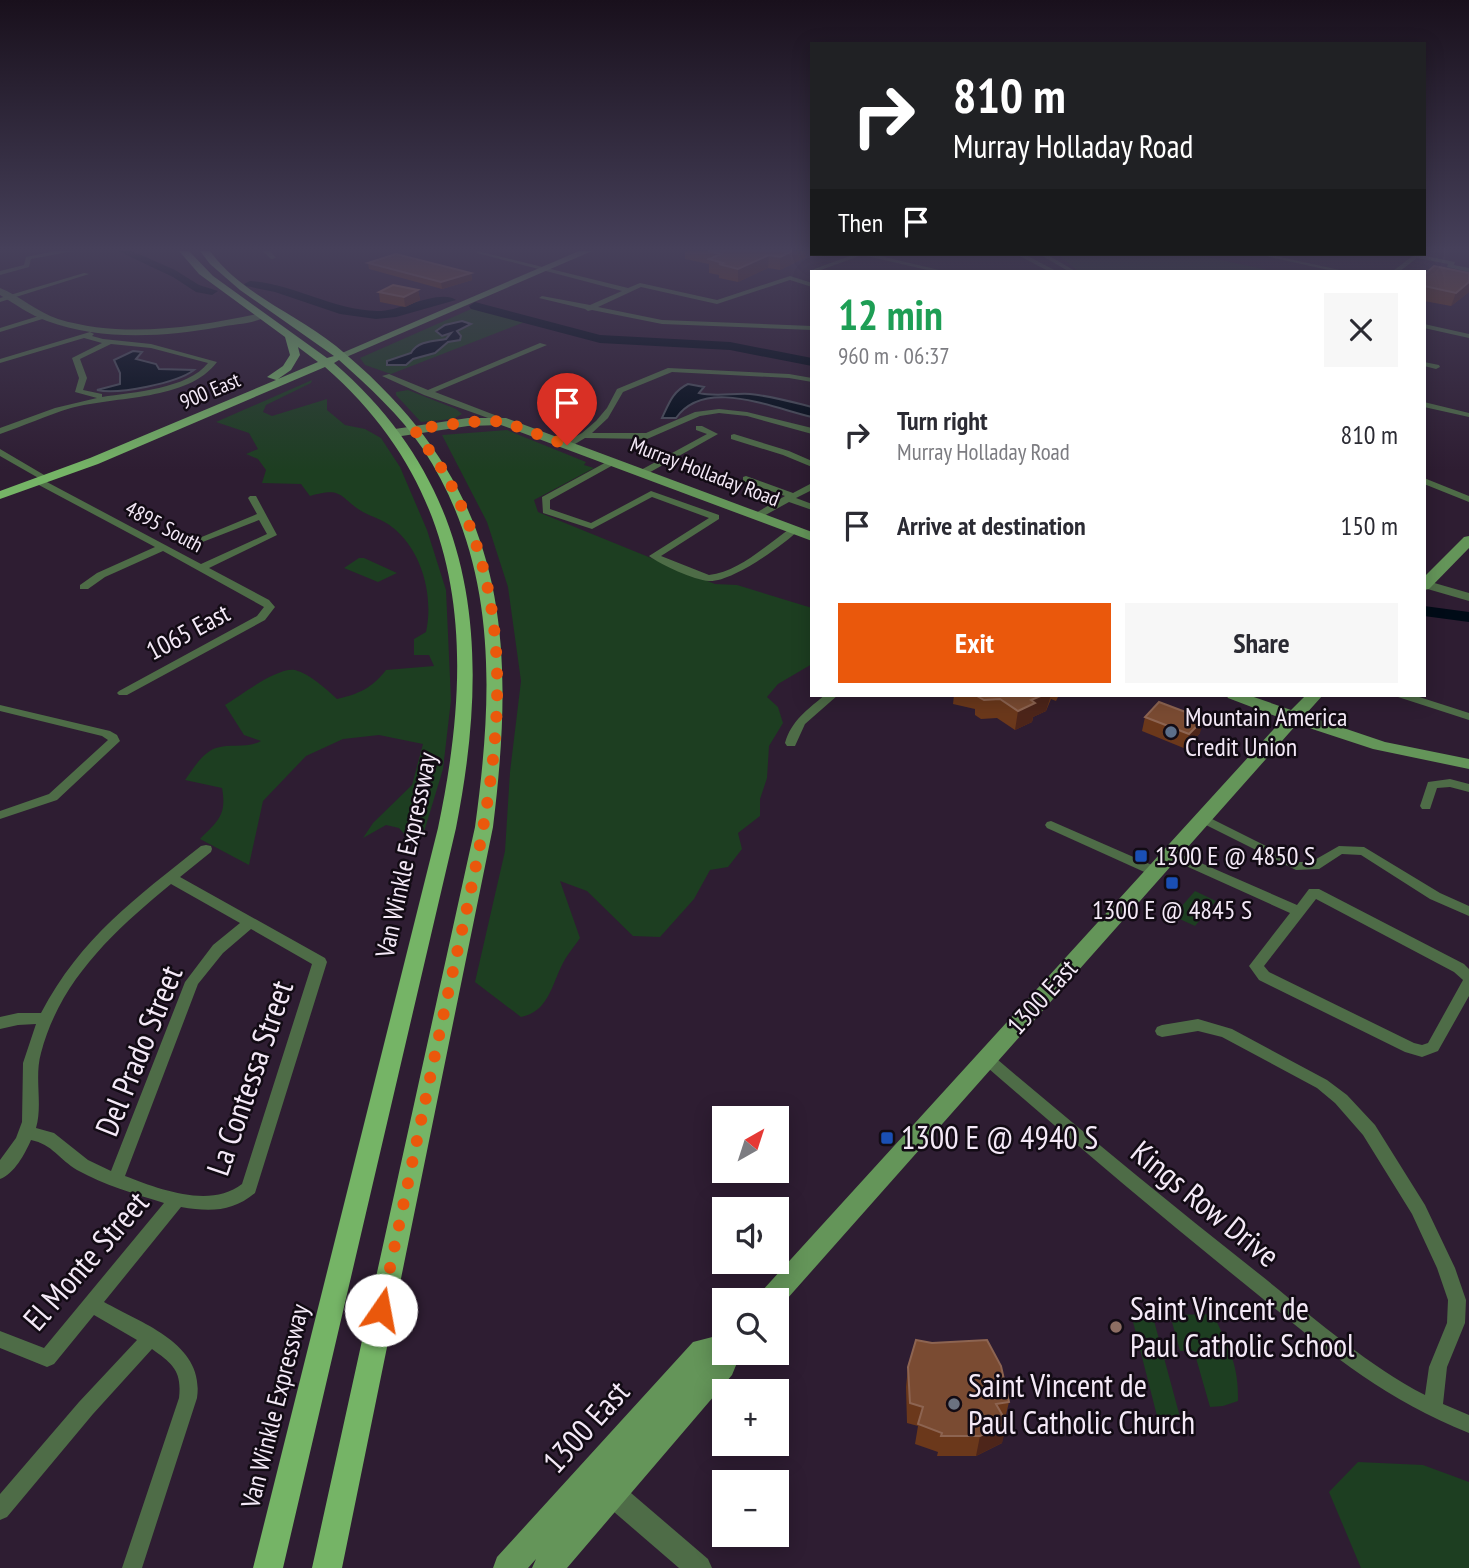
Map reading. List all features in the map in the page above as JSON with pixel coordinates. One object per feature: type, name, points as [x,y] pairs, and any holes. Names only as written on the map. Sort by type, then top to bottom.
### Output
[{"type":"main road","name":"Van Winkle Expressway","points":[[268,1568],[429,907],[456,785],[466,695],[465,635],[454,576],[431,499],[405,431],[326,362],[273,324]]},
{"type":"main road","points":[[289,324],[310,333]]},
{"type":"main road","name":"Van Winkle Expressway","points":[[297,324],[340,356],[383,394],[405,431],[452,487],[481,559],[496,640],[497,723],[484,827],[327,1568]]},
{"type":"main road","name":"900 East","points":[[0,495],[44,480],[415,324]]},
{"type":"main road","points":[[241,398],[292,361],[296,352],[290,336]]},
{"type":"main road","name":"Murray Holladay Road","points":[[405,431],[468,422],[502,421],[810,536]]},
{"type":"main road","points":[[1426,584],[1469,540]]},
{"type":"main road","points":[[1239,697],[1366,742],[1469,764]]},
{"type":"main road","name":"1300 East","points":[[781,1288],[1313,697]]},
{"type":"main road","name":"1300 East","points":[[547,1568],[601,1484],[702,1351],[712,1349]]},
{"type":"main road","name":"1300 East","points":[[508,1568],[601,1484],[723,1365]]},
{"type":"street","points":[[0,330],[20,324]]},
{"type":"street","points":[[77,324],[99,329],[170,329],[204,324]]},
{"type":"street","points":[[697,324],[810,328]]},
{"type":"street","points":[[1426,326],[1468,336]]},
{"type":"street","points":[[0,361],[85,336],[99,329]]},
{"type":"street","points":[[0,431],[73,405],[148,391],[200,376],[210,370],[212,360],[151,346],[110,342],[85,336]]},
{"type":"street","points":[[110,342],[76,358],[83,379],[79,391],[104,397],[148,391]]},
{"type":"street","points":[[427,393],[543,345]]},
{"type":"street","points":[[1426,364],[1436,367]]},
{"type":"street","points":[[567,445],[586,436],[613,410],[620,391],[671,370],[810,380]]},
{"type":"street","name":"Murray Holladay Road","points":[[386,376],[502,421]]},
{"type":"street","points":[[1426,404],[1469,415]]},
{"type":"street","points":[[586,436],[648,436],[698,414],[719,411],[747,414],[810,430]]},
{"type":"street","points":[[642,473],[714,434],[699,428]]},
{"type":"street","points":[[734,438],[810,463]]},
{"type":"street","points":[[0,452],[44,480]]},
{"type":"street","points":[[612,462],[545,499],[546,511],[592,526],[651,494],[716,517],[654,556],[710,578],[737,569],[794,530]]},
{"type":"street","name":"4895 South","points":[[44,480],[270,607]]},
{"type":"street","points":[[746,480],[810,506]]},
{"type":"street","points":[[1426,482],[1469,499]]},
{"type":"street","points":[[757,516],[810,487]]},
{"type":"street","points":[[201,568],[271,536],[272,531],[253,498]]},
{"type":"street","points":[[197,541],[263,515]]},
{"type":"street","points":[[84,587],[101,575],[162,548]]},
{"type":"street","points":[[1426,585],[1469,597]]},
{"type":"street","name":"1065 East","points":[[124,693],[261,618],[270,607]]},
{"type":"street","points":[[791,743],[793,732],[799,723],[830,697]]},
{"type":"street","points":[[1408,697],[1469,717]]},
{"type":"street","points":[[0,815],[53,797],[111,747],[114,739],[106,733],[3,711]]},
{"type":"street","points":[[1426,806],[1432,785],[1439,783],[1463,786]]},
{"type":"street","points":[[1202,818],[1296,866],[1314,866],[1339,850],[1364,851],[1435,896],[1469,911]]},
{"type":"street","points":[[1051,825],[1156,872]]},
{"type":"street","points":[[0,1172],[27,1133],[30,1121],[30,1063],[46,1018],[70,974],[93,944],[120,918],[206,849]]},
{"type":"street","points":[[1171,854],[1298,911]]},
{"type":"street","name":"La Contessa Street","points":[[27,1133],[48,1138],[74,1160],[176,1201],[232,1202],[249,1188],[320,962],[171,878]]},
{"type":"street","points":[[1469,977],[1459,968],[1314,892],[1256,963],[1258,971],[1410,1048],[1423,1051],[1433,1047],[1469,983]]},
{"type":"street","name":"Del Prado Street","points":[[116,1178],[192,982],[218,948],[251,922]]},
{"type":"street","points":[[0,1023],[46,1018]]},
{"type":"street","points":[[1162,1031],[1198,1025],[1227,1033],[1322,1084],[1369,1130],[1419,1210],[1446,1268],[1457,1300],[1457,1323],[1438,1367],[1433,1409]]},
{"type":"street","name":"Kings Row Drive","points":[[986,1058],[1113,1168],[1335,1346],[1398,1391],[1469,1424]]},
{"type":"street","name":"El Monte Street","points":[[0,1339],[47,1358],[176,1201]]},
{"type":"street","points":[[92,1304],[150,1339],[183,1363],[190,1388],[132,1568]]},
{"type":"street","points":[[0,1510],[86,1408],[150,1339]]},
{"type":"street","points":[[601,1484],[699,1568]]},
{"type":"green space","points":[[437,324],[519,324],[391,374],[365,365],[360,358]]},
{"type":"green space","points":[[312,380],[311,383],[266,405],[263,412],[272,416],[327,399],[327,410],[345,425],[365,429],[381,438],[400,467],[427,530],[446,590],[451,700],[443,769],[424,832],[413,844],[399,828],[386,825],[363,838],[373,823],[412,785],[423,744],[379,735],[343,739],[306,756],[263,801],[249,865],[200,839],[220,817],[223,805],[222,788],[185,780],[211,750],[261,741],[244,735],[225,705],[269,677],[287,670],[306,675],[337,699],[365,689],[386,670],[434,666],[429,655],[414,655],[414,639],[426,632],[427,589],[418,561],[402,537],[389,525],[335,493],[310,496],[301,484],[262,483],[266,470],[258,459],[246,454],[258,449],[249,433],[216,422]]},
{"type":"green space","points":[[408,390],[456,409],[462,414],[453,419],[421,422],[396,395],[396,392]]},
{"type":"green space","points":[[507,430],[586,462],[584,465],[594,468],[534,500],[538,512],[715,584],[737,585],[810,607],[810,665],[778,684],[767,697],[778,707],[783,723],[769,746],[767,778],[760,799],[760,816],[738,833],[742,849],[728,867],[710,870],[694,899],[660,937],[633,936],[587,891],[560,881],[580,938],[563,963],[542,1005],[521,1017],[475,982],[505,851],[510,772],[521,681],[508,587],[487,522],[442,435]]},
{"type":"green space","points":[[359,558],[397,573],[378,582],[344,568]]},
{"type":"green space","points":[[1195,891],[1216,901],[1195,926],[1173,916]]},
{"type":"green space","points":[[1213,1314],[1234,1366],[1238,1401],[1210,1407],[1194,1351],[1180,1351],[1170,1315]]},
{"type":"green space","points":[[1153,1317],[1180,1417],[1157,1416],[1132,1318]]},
{"type":"green space","points":[[1358,1462],[1423,1465],[1469,1482],[1469,1568],[1361,1568],[1329,1492]]},
{"type":"shaded area","points":[[471,324],[457,331],[461,336],[460,340],[448,342],[435,353],[413,359],[406,365],[387,365],[387,361],[411,353],[422,344],[446,339],[451,333],[442,336],[436,331],[445,325]]},
{"type":"shaded area","points":[[133,351],[142,352],[136,359],[156,364],[159,369],[194,370],[147,387],[119,391],[97,390],[120,384],[120,373],[114,360]]},
{"type":"shaded area","points":[[688,384],[704,387],[699,393],[705,394],[744,394],[781,399],[810,406],[810,416],[759,403],[721,397],[704,399],[689,406],[676,418],[662,418],[669,402]]},
{"type":"building","points":[[979,697],[1038,697],[1031,700],[1035,703],[1018,711],[1000,699],[984,700]]},
{"type":"building","points":[[1159,702],[1204,719],[1189,734],[1145,717]]},
{"type":"building","name":"Saint Vincent de Paul Catholic Church","points":[[916,1340],[932,1343],[987,1340],[1001,1366],[1009,1402],[996,1404],[1007,1423],[980,1436],[941,1436],[942,1433],[918,1424],[923,1407],[910,1403],[908,1367]]},
{"type":"waterway","points":[[544,324],[600,339],[730,346],[810,362]]},
{"type":"waterway","points":[[1426,611],[1469,617]]},
{"type":"place","name":"Mountain America Credit Union","points":[[1171,732]]},
{"type":"place","name":"1300 E @ 4850 S","points":[[1141,856]]},
{"type":"place","name":"1300 E @ 4845 S","points":[[1172,883]]},
{"type":"place","name":"1300 E @ 4940 S","points":[[887,1138]]},
{"type":"place","name":"Saint Vincent de Paul Catholic School","points":[[1116,1327]]},
{"type":"place","name":"Saint Vincent de Paul Catholic Church","points":[[954,1404]]},
{"type":"route","points":[[381,1310],[484,827],[495,756],[497,723],[496,640],[481,559],[452,487],[414,429],[502,421],[567,445]]}]
